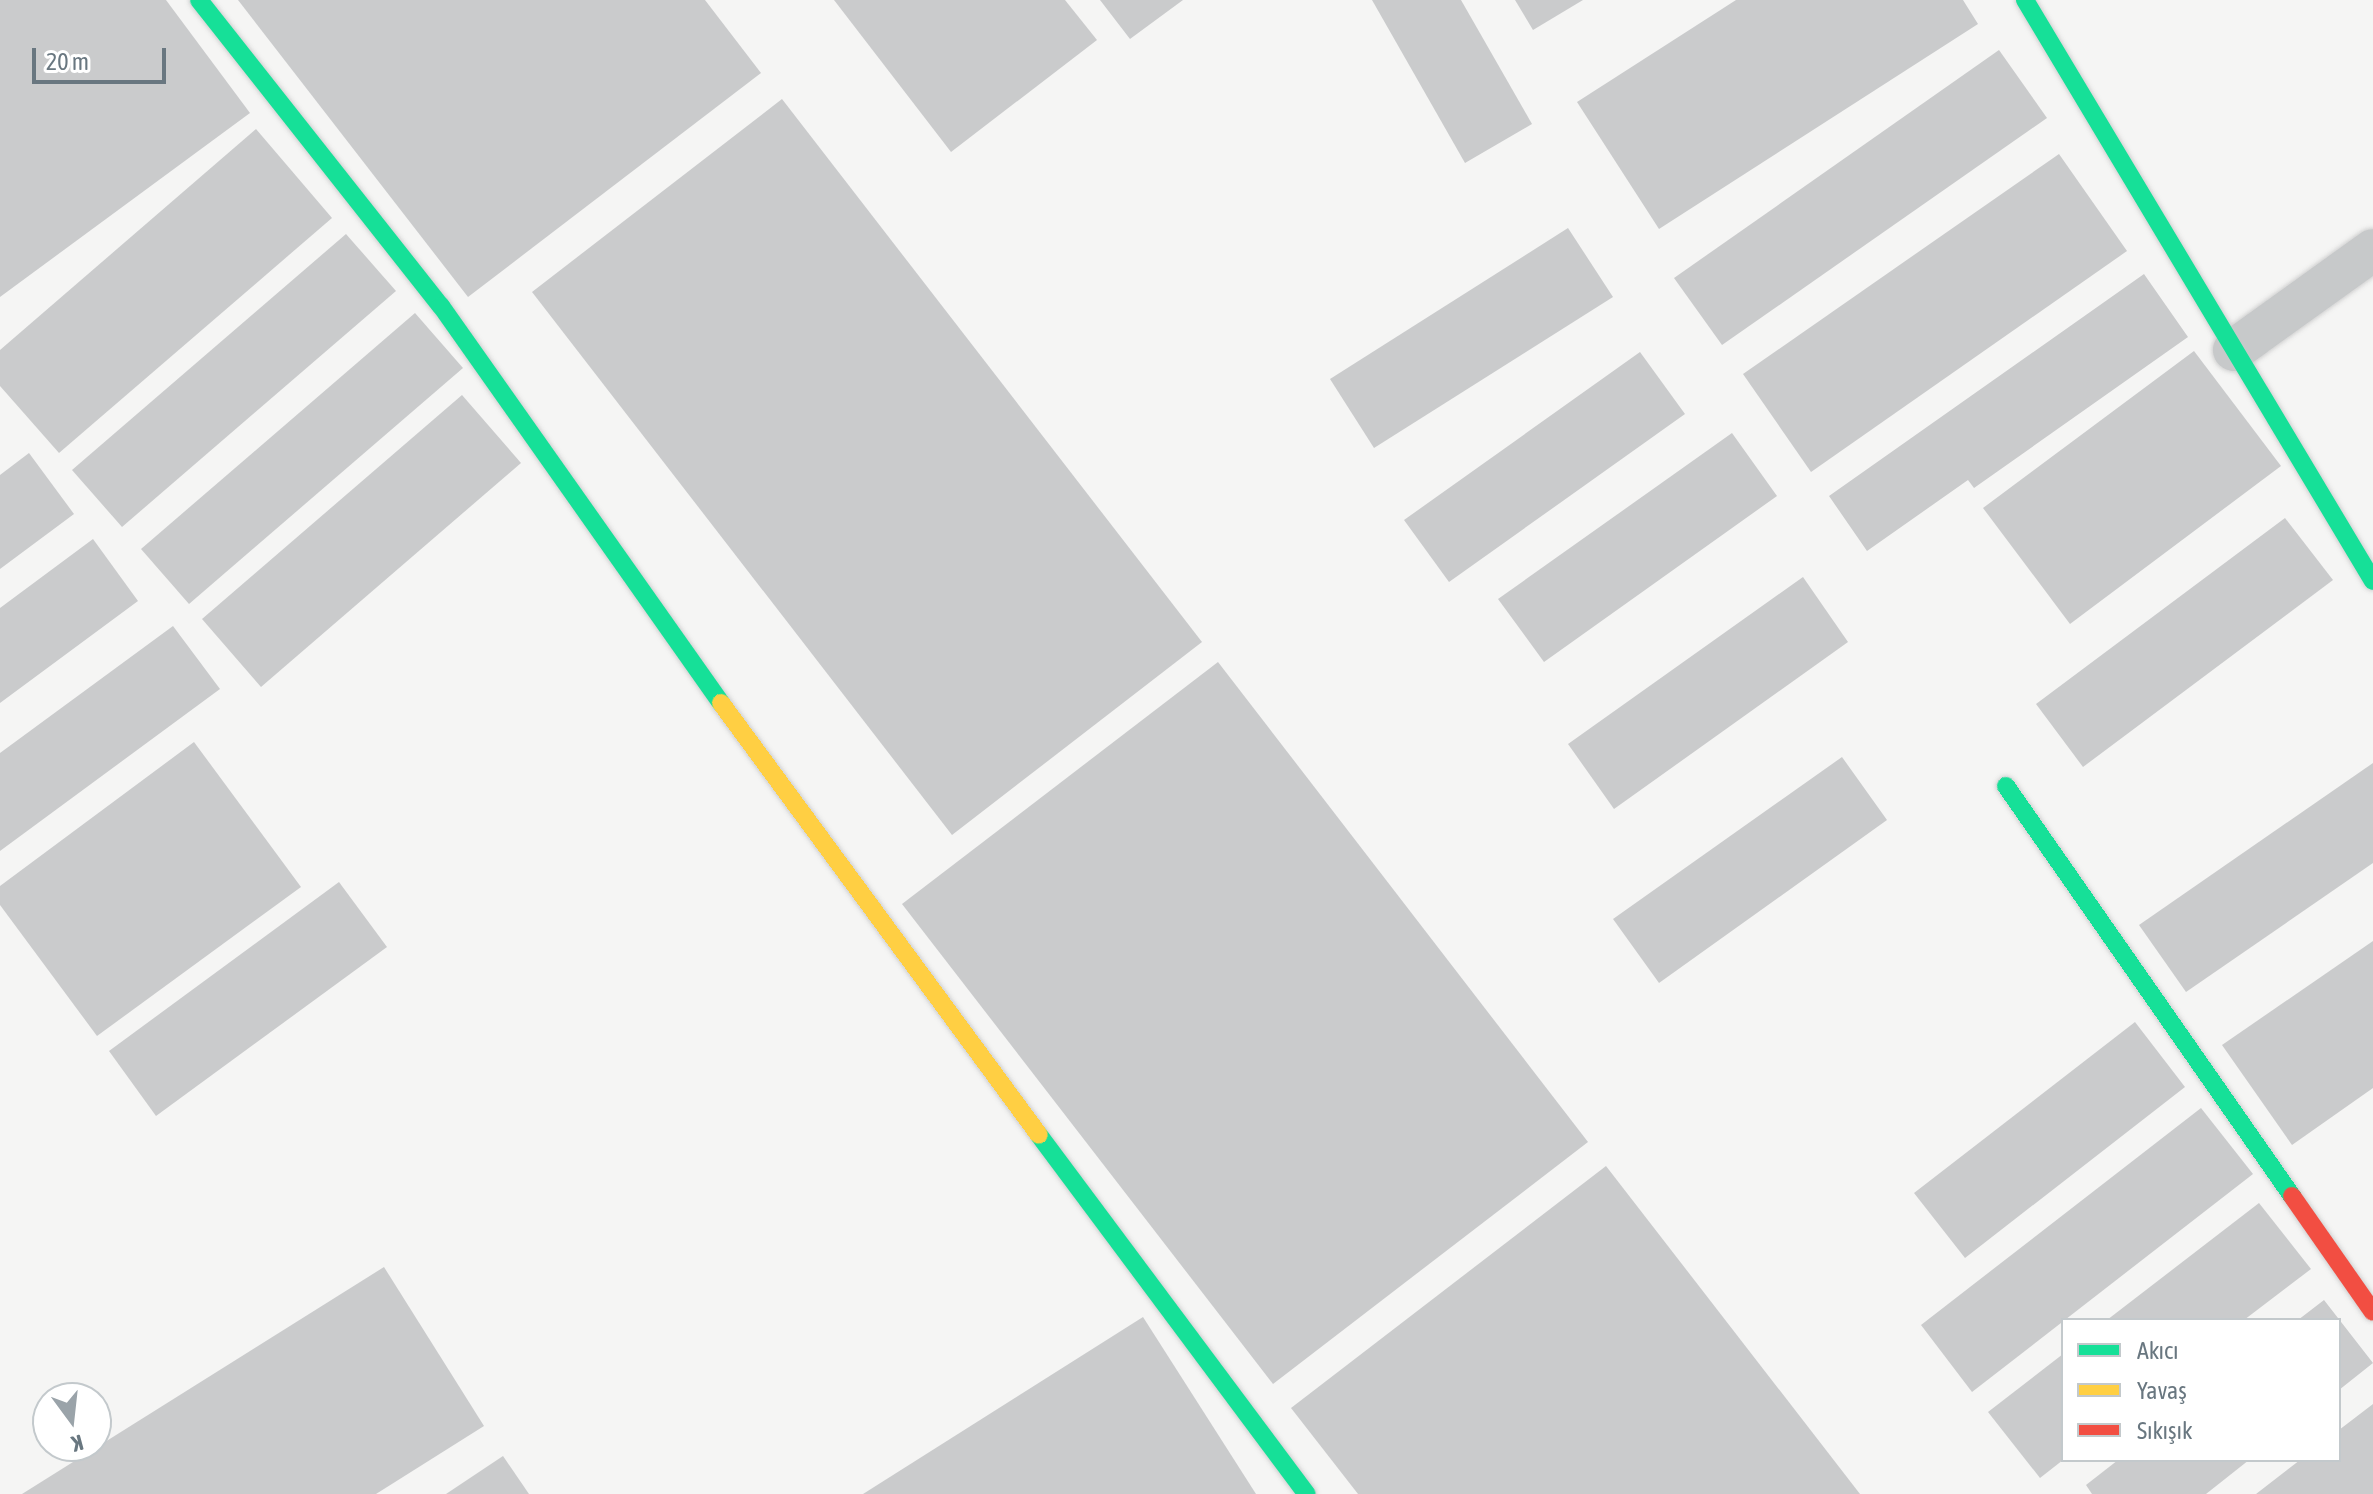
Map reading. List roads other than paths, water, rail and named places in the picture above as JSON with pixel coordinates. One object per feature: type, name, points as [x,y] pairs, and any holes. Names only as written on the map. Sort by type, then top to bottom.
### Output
[{"type":"street","points":[[199,0],[441,306],[765,766],[1307,1494]]},
{"type":"street","points":[[2025,0],[2373,581]]},
{"type":"street","points":[[2234,350],[2373,250]]},
{"type":"street","points":[[2006,786],[2373,1312]]}]
